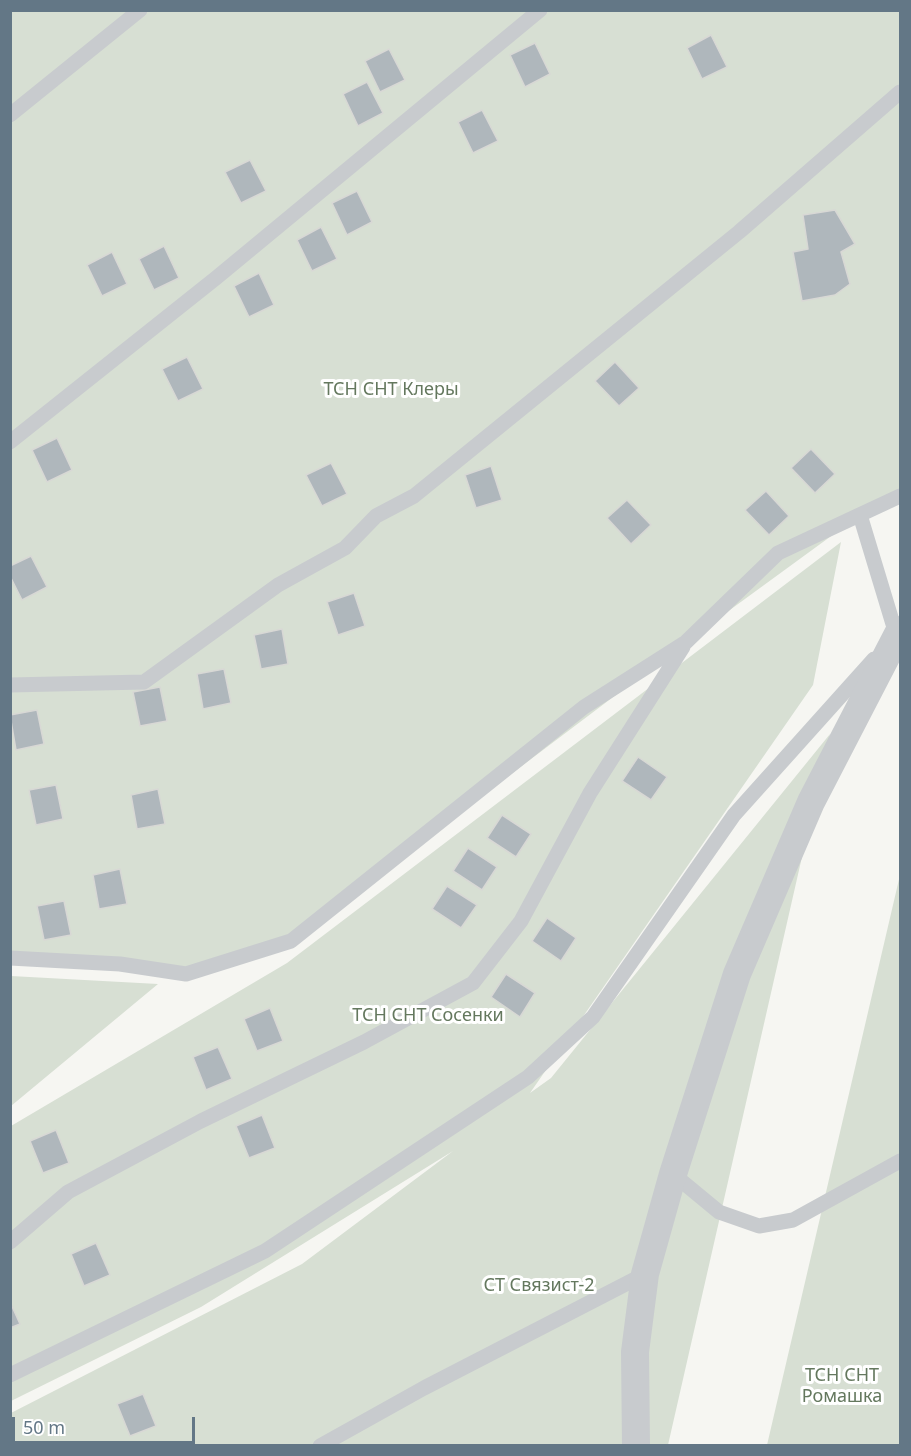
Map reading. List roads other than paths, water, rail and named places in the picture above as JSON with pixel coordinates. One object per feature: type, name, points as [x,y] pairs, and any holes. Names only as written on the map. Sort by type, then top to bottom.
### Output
[{"type":"street","points":[[636,1446],[635,1352],[645,1274],[673,1174],[737,974],[811,802],[899,631]]},
{"type":"lane","points":[[10,115],[140,10]]},
{"type":"lane","points":[[10,442],[216,278],[540,10]]},
{"type":"lane","points":[[10,685],[144,682],[278,585],[345,548],[376,516],[414,496],[739,232],[900,92]]},
{"type":"lane","points":[[10,958],[120,964],[186,974],[291,941],[584,707],[686,642],[778,553],[900,496]]},
{"type":"lane","points":[[10,1375],[265,1251],[528,1077],[593,1017],[734,815],[899,631],[860,515]]},
{"type":"lane","points":[[10,1242],[68,1192],[201,1121],[364,1042],[473,983],[521,921],[590,793],[686,642]]},
{"type":"lane","points":[[673,1174],[719,1212],[759,1226],[793,1220],[900,1161]]},
{"type":"lane","points":[[320,1446],[424,1388],[645,1274]]},
{"type":"park label","name":"ТСН СНТ Клеры","points":[[391,390]]},
{"type":"park label","name":"ТСН СНТ Сосенки","points":[[428,1016]]},
{"type":"park label","name":"СТ Связист-2","points":[[539,1286]]},
{"type":"park label","name":"ТСН СНТ Ромашка","points":[[842,1386]]}]
